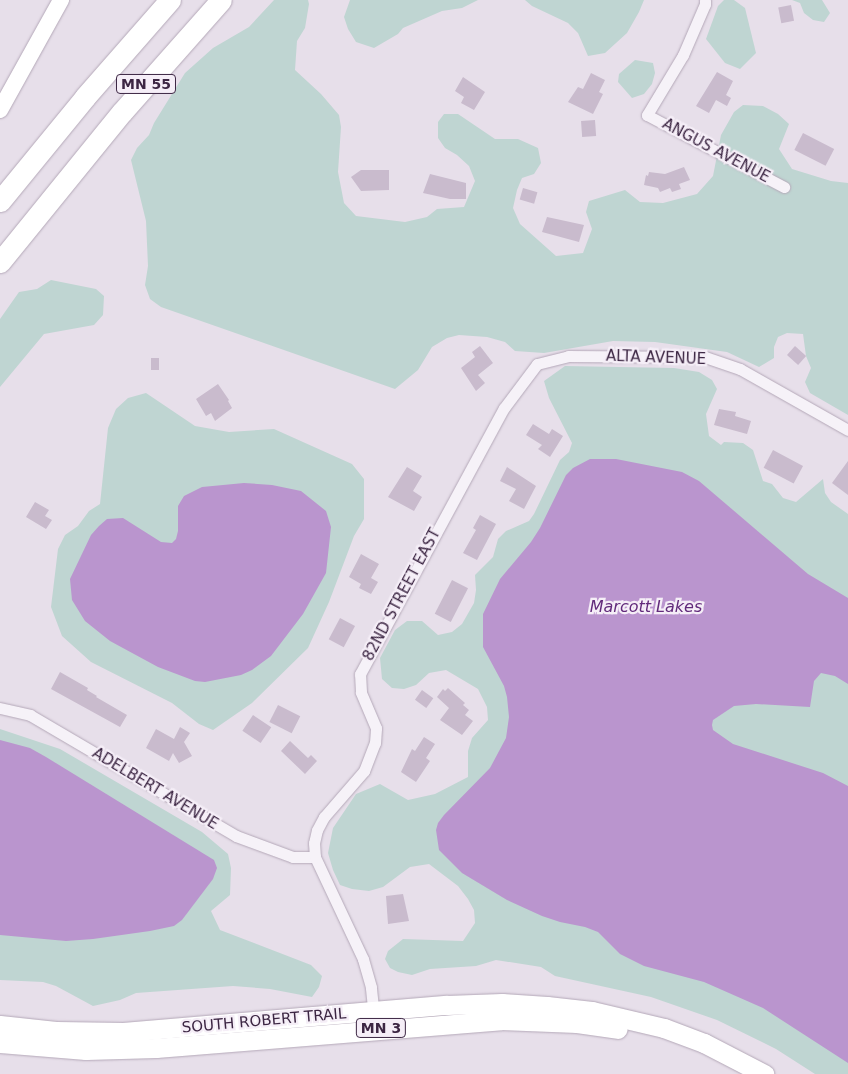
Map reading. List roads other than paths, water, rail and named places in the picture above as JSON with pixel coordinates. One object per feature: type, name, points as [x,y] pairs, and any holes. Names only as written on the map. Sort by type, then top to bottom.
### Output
[{"type":"highway","name":"MN 55","points":[[0,201],[50,139],[170,0]]},
{"type":"highway","name":"MN 55","points":[[0,264],[74,170],[221,0]]},
{"type":"highway","points":[[0,193],[50,139]]},
{"type":"main road","name":"SOUTH ROBERT TRAIL","points":[[0,1043],[53,1048],[117,1050],[374,1020]]},
{"type":"main road","name":"SOUTH ROBERT TRAIL","points":[[0,1025],[56,1031],[117,1032],[374,1020],[501,1020],[577,1023],[645,1034],[760,1072]]},
{"type":"street","points":[[0,110],[60,0]]},
{"type":"street","name":"ANGUS AVENUE","points":[[705,0],[706,4],[683,55],[647,115],[784,187]]},
{"type":"street","name":"ALTA AVENUE","points":[[536,364],[568,356],[706,357],[740,369],[848,430]]},
{"type":"street","name":"82ND STREET EAST","points":[[374,1020],[371,987],[363,959],[315,857],[314,843],[317,830],[324,817],[364,771],[375,743],[376,728],[361,692],[360,674],[504,408],[536,364]]},
{"type":"street","name":"ADELBERT AVENUE","points":[[0,708],[30,715],[236,836],[293,857],[315,857]]},
{"type":"water","name":"Marcott Lakes","points":[[590,459],[616,459],[682,472],[699,481],[808,574],[848,598],[848,684],[835,676],[821,673],[814,681],[810,707],[756,704],[734,706],[713,720],[712,725],[713,730],[733,744],[823,773],[848,786],[848,1063],[763,1008],[704,982],[644,966],[620,954],[598,932],[542,916],[507,900],[462,873],[439,850],[436,830],[438,823],[490,768],[506,738],[509,717],[507,697],[504,686],[483,647],[483,614],[500,579],[531,542],[540,528],[566,475],[573,468]]},
{"type":"water","points":[[244,483],[272,485],[301,491],[326,511],[331,527],[326,573],[303,614],[271,656],[252,670],[241,675],[205,682],[195,681],[158,667],[110,641],[85,621],[72,600],[70,579],[91,535],[107,519],[123,518],[161,542],[172,543],[176,539],[178,531],[178,506],[184,496],[202,487]]},
{"type":"water","points":[[0,740],[30,748],[214,860],[217,868],[213,879],[182,920],[174,926],[93,939],[66,941],[0,935]]}]
